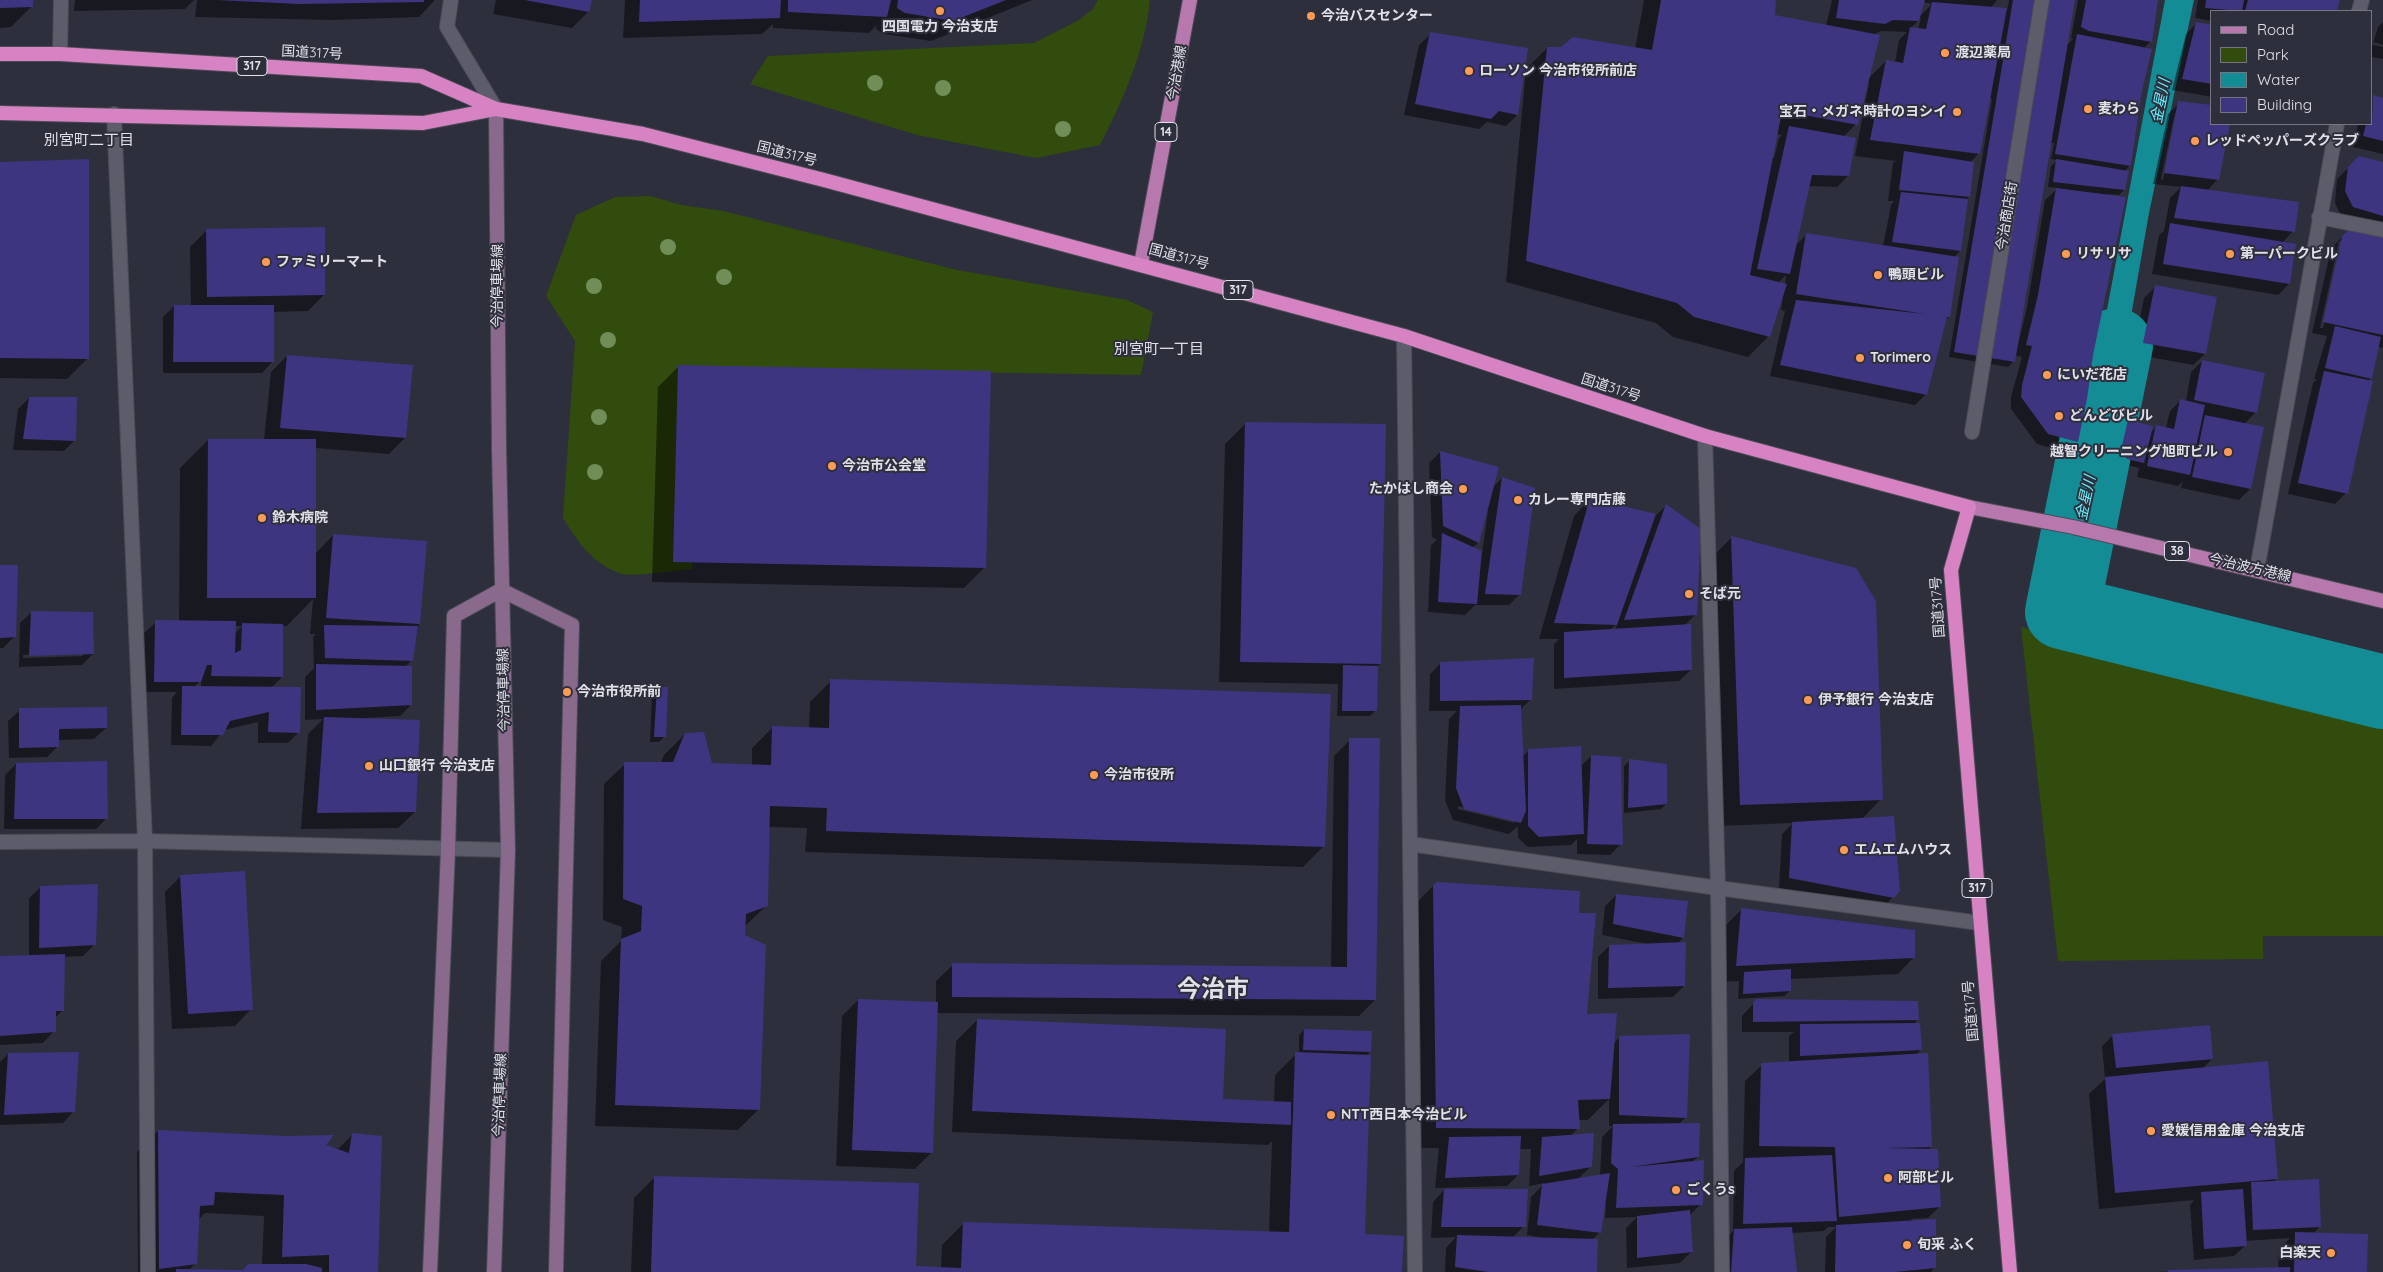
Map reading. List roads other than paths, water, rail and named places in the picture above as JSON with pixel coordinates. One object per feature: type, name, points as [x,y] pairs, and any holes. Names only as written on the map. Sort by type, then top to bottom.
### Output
[{"type":"highway","name":"国道317号","points":[[0,54],[60,54],[421,76],[496,109],[643,134],[1141,264],[1404,336],[1705,436],[1970,507],[1951,570],[2010,1272]]},
{"type":"highway","name":"国道317号","points":[[0,112],[423,123],[496,109]]},
{"type":"main road","name":"今治港線","points":[[1141,264],[1190,0]]},
{"type":"main road","name":"今治停車場線","points":[[494,1272],[508,850],[501,590],[496,109]]},
{"type":"main road","name":"今治波方港線","points":[[1970,507],[2073,528],[2383,600]]},
{"type":"main road","points":[[430,1272],[448,850],[454,616],[501,590],[572,625],[556,1272]]},
{"type":"street","points":[[60,54],[61,0]]},
{"type":"street","points":[[451,0],[447,27],[496,109]]},
{"type":"street","name":"今治商店街","points":[[1972,432],[2042,0]]},
{"type":"street","points":[[114,114],[145,841],[148,1272]]},
{"type":"street","points":[[2256,570],[2337,125]]},
{"type":"street","points":[[2319,217],[2383,230]]},
{"type":"street","points":[[1404,336],[1415,1272]]},
{"type":"street","points":[[1705,436],[1718,888],[1722,1272]]},
{"type":"street","points":[[0,842],[145,841],[508,850]]},
{"type":"street","points":[[1410,844],[1718,888],[1980,922]]},
{"type":"water","points":[[2165,0],[2194,0],[2149,213],[2108,448],[2082,443]]},
{"type":"waterway","name":"金星川","points":[[2116,345],[2062,612],[2383,692]]},
{"type":"place","name":"四国電力 今治支店","points":[[940,11]]},
{"type":"place","name":"今治バスセンター","points":[[1311,16]]},
{"type":"place","name":"渡辺薬局","points":[[1945,53]]},
{"type":"place","name":"ローソン 今治市役所前店","points":[[1469,71]]},
{"type":"place","name":"麦わら","points":[[2088,109]]},
{"type":"place","name":"宝石・メガネ時計のヨシイ","points":[[1957,112]]},
{"type":"place","name":"レッドペッパーズクラブ","points":[[2195,141]]},
{"type":"place","name":"リサリサ","points":[[2066,254]]},
{"type":"place","name":"第一パークビル","points":[[2230,254]]},
{"type":"place","name":"ファミリーマート","points":[[266,262]]},
{"type":"place","name":"鴨頭ビル","points":[[1878,275]]},
{"type":"place","name":"Torimero","points":[[1860,358]]},
{"type":"place","name":"にいだ花店","points":[[2047,375]]},
{"type":"place","name":"どんどびビル","points":[[2059,416]]},
{"type":"place","name":"越智クリーニング旭町ビル","points":[[2228,452]]},
{"type":"place","name":"今治市公会堂","points":[[832,466]]},
{"type":"place","name":"たかはし商会","points":[[1463,489]]},
{"type":"place","name":"カレー専門店藤","points":[[1518,500]]},
{"type":"place","name":"鈴木病院","points":[[262,518]]},
{"type":"place","name":"そば元","points":[[1689,594]]},
{"type":"place","name":"今治市役所前","points":[[567,692]]},
{"type":"place","name":"伊予銀行 今治支店","points":[[1808,700]]},
{"type":"place","name":"山口銀行 今治支店","points":[[369,766]]},
{"type":"place","name":"今治市役所","points":[[1094,775]]},
{"type":"place","name":"エムエムハウス","points":[[1844,850]]},
{"type":"place","name":"NTT西日本今治ビル","points":[[1331,1115]]},
{"type":"place","name":"愛媛信用金庫 今治支店","points":[[2151,1131]]},
{"type":"place","name":"阿部ビル","points":[[1888,1178]]},
{"type":"place","name":"ごくうs","points":[[1676,1190]]},
{"type":"place","name":"旬采 ふく","points":[[1907,1245]]},
{"type":"place","name":"白楽天","points":[[2331,1253]]},
{"type":"district","name":"別宮町二丁目","points":[[89,140]]},
{"type":"district","name":"別宮町一丁目","points":[[1159,349]]},
{"type":"district","name":"今治市","points":[[1213,990]]}]
